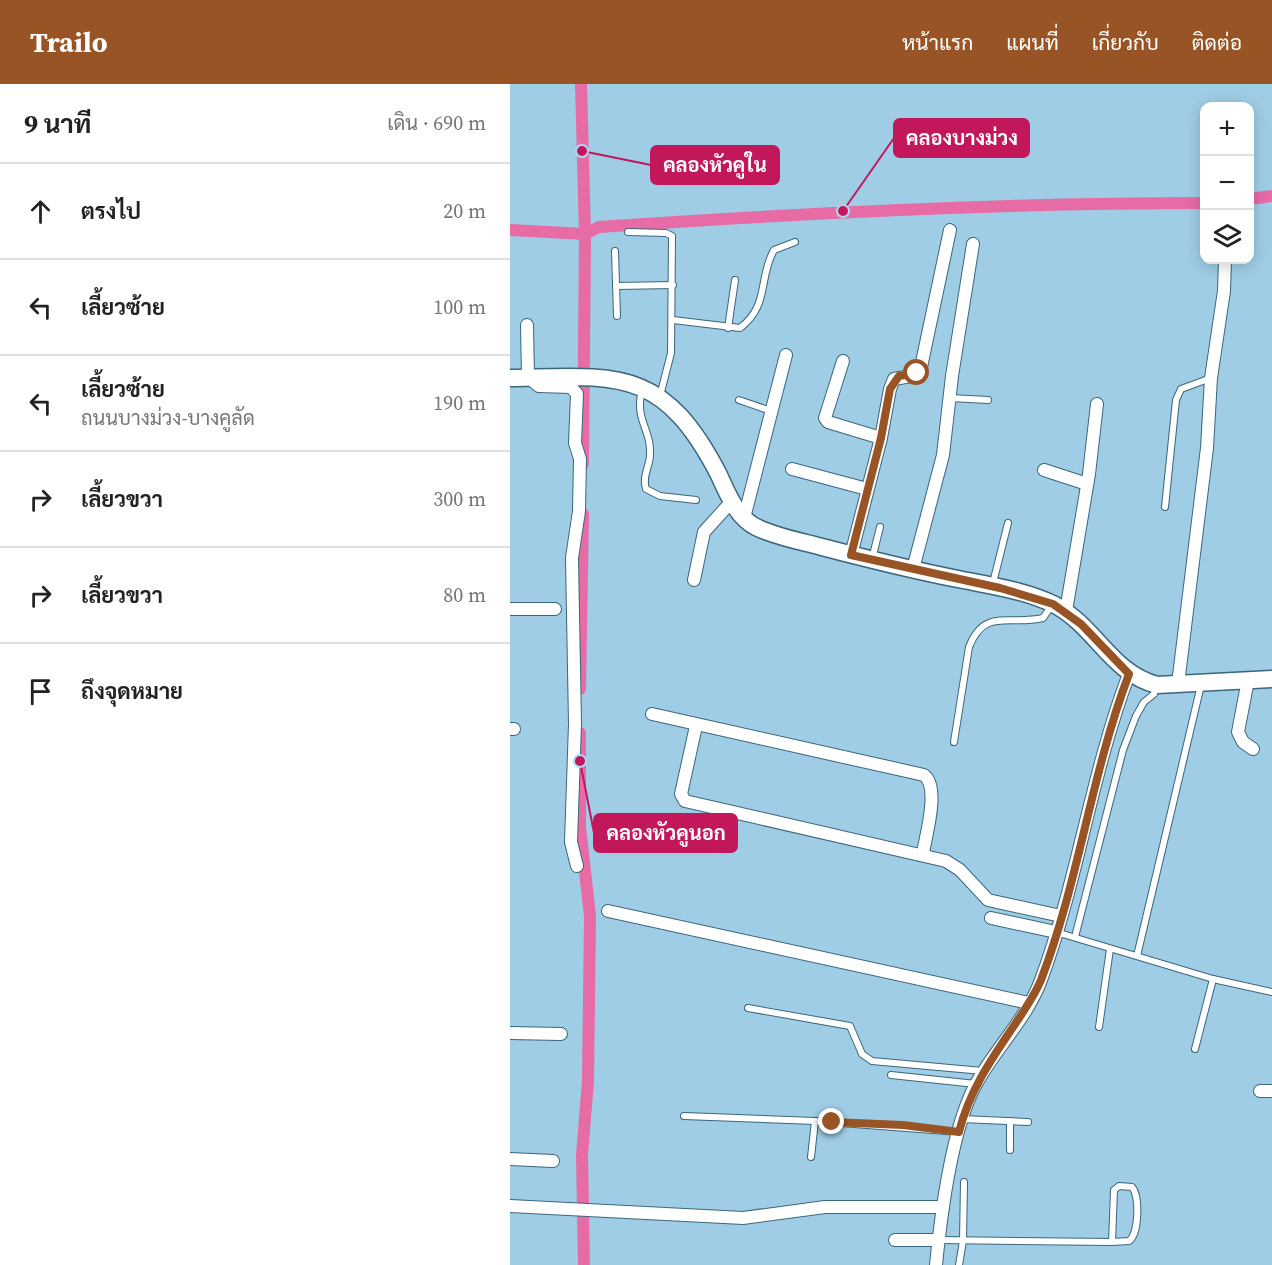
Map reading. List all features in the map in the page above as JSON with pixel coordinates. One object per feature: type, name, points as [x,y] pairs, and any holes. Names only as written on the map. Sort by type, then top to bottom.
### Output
[{"type":"street","points":[[851,555],[881,438],[890,389],[894,379],[899,376],[911,376],[921,368],[950,230]]},
{"type":"street","points":[[913,569],[944,455],[950,398],[973,244]]},
{"type":"street","points":[[1178,684],[1207,448],[1211,378],[1224,291],[1225,264]]},
{"type":"street","points":[[527,325],[528,377],[539,386],[571,387],[577,394],[575,443],[580,459],[579,511],[572,558],[576,724],[571,842],[577,866]]},
{"type":"street","points":[[744,518],[786,355]]},
{"type":"street","points":[[843,361],[825,418],[828,422],[881,438]]},
{"type":"street","points":[[510,378],[566,375],[604,377],[642,387],[660,398],[681,416],[694,433],[732,501],[744,518],[755,527],[851,555],[993,586],[1059,608],[1081,624],[1129,674],[1157,685],[1272,679]]},
{"type":"street","points":[[1059,608],[1087,484],[1097,404]]},
{"type":"street","points":[[792,469],[867,489]]},
{"type":"street","points":[[1044,470],[1087,484]]},
{"type":"street","points":[[694,580],[704,532],[732,501]]},
{"type":"street","points":[[510,609],[555,609]]},
{"type":"street","points":[[936,1265],[943,1207],[962,1119],[976,1084],[1029,1003],[1040,981],[1061,916],[1104,749],[1129,674]]},
{"type":"street","points":[[1248,680],[1238,732],[1243,742],[1253,749]]},
{"type":"street","points":[[651,714],[924,776],[931,784],[932,794],[923,854]]},
{"type":"street","points":[[696,726],[681,794],[685,801],[923,854],[955,865],[988,900],[1061,916]]},
{"type":"street","points":[[609,911],[1029,1003]]},
{"type":"street","points":[[991,918],[1056,932]]},
{"type":"street","points":[[510,1033],[561,1034]]},
{"type":"street","points":[[510,1159],[553,1161]]},
{"type":"street","points":[[510,1206],[743,1218],[825,1207],[943,1207]]},
{"type":"street","points":[[895,1240],[939,1240]]},
{"type":"lane","points":[[628,232],[666,233],[672,236],[673,320],[669,369],[660,398]]},
{"type":"lane","points":[[673,320],[740,328],[754,315],[761,301],[771,255],[778,247],[795,242]]},
{"type":"lane","points":[[615,251],[617,316]]},
{"type":"lane","points":[[728,328],[735,280]]},
{"type":"lane","points":[[616,285],[673,285]]},
{"type":"lane","points":[[1165,507],[1176,400],[1181,389],[1211,378]]},
{"type":"lane","points":[[642,387],[638,403],[639,415],[645,428],[650,455],[644,484],[646,489],[660,496],[696,500]]},
{"type":"lane","points":[[950,398],[988,400]]},
{"type":"lane","points":[[739,400],[771,411]]},
{"type":"lane","points":[[993,586],[1008,523]]},
{"type":"lane","points":[[872,559],[880,527]]},
{"type":"lane","points":[[954,742],[969,647],[980,626],[992,621],[1025,621],[1043,618],[1059,608]]},
{"type":"lane","points":[[1137,956],[1201,682]]},
{"type":"lane","points":[[1075,937],[1123,750],[1136,716],[1144,702],[1154,694],[1157,685]]},
{"type":"lane","points":[[1056,932],[1213,979],[1272,992]]},
{"type":"lane","points":[[1099,1027],[1110,949]]},
{"type":"lane","points":[[1195,1049],[1213,979]]},
{"type":"lane","points":[[748,1008],[850,1026],[862,1054],[872,1061],[984,1071]]},
{"type":"lane","points":[[891,1075],[976,1084]]},
{"type":"lane","points":[[684,1116],[903,1125],[959,1132]]},
{"type":"lane","points":[[962,1119],[1028,1122]]},
{"type":"lane","points":[[811,1157],[815,1121]]},
{"type":"lane","points":[[1010,1121],[1010,1150]]},
{"type":"lane","points":[[959,1265],[963,1241],[964,1182]]},
{"type":"lane","points":[[939,1240],[1112,1242],[1129,1241],[1134,1237],[1136,1198],[1132,1187],[1119,1186],[1114,1190],[1112,1242]]},
{"type":"waterway","points":[[581,84],[585,234],[583,464]]},
{"type":"waterway","points":[[1254,198],[1272,196]]},
{"type":"waterway","points":[[585,234],[599,227],[826,213],[977,207],[1200,203]]},
{"type":"waterway","points":[[510,230],[585,234]]},
{"type":"waterway","points":[[580,689],[583,514]]},
{"type":"waterway","points":[[580,733],[580,827],[590,916],[588,1081],[582,1155],[584,1265]]},
{"type":"place","name":"คลองหัวคูใน","points":[[582,151]]},
{"type":"place","name":"คลองบางม่วง","points":[[843,211]]},
{"type":"place","name":"คลองหัวคูนอก","points":[[580,761]]},
{"type":"route","points":[[832,1122],[903,1125],[959,1132],[976,1084],[1029,1003],[1040,981],[1061,916],[1104,749],[1129,674],[1081,624],[1066,611],[1053,604],[1000,588],[851,555],[881,438],[890,389],[894,379],[899,376],[911,376],[917,373]]}]
